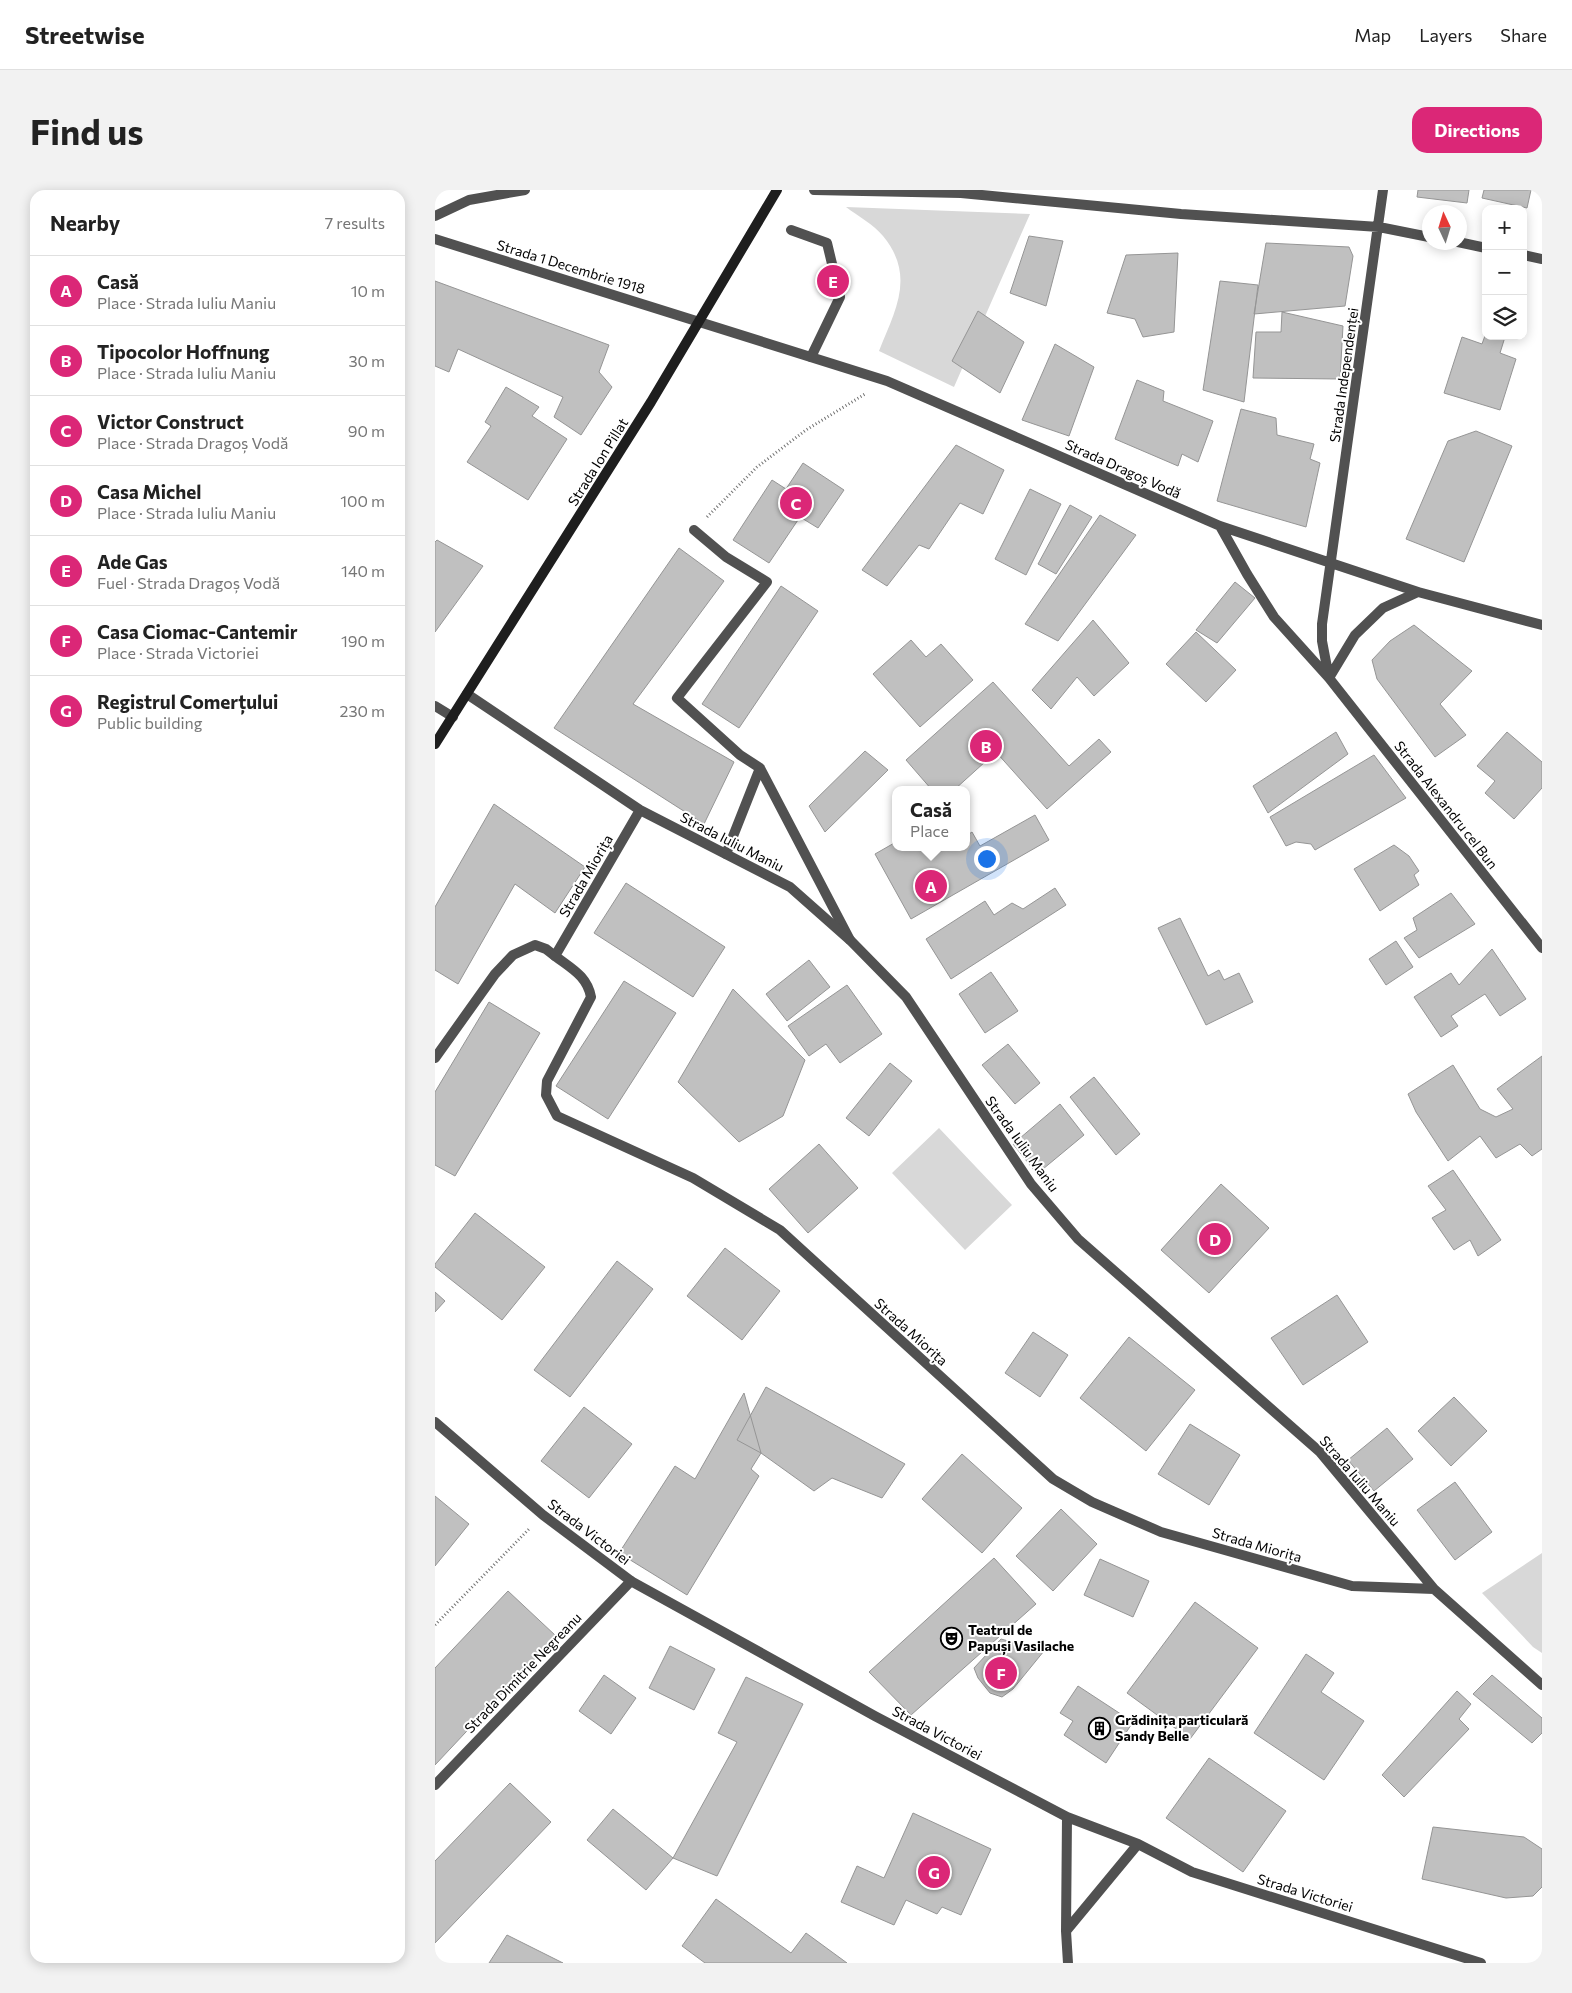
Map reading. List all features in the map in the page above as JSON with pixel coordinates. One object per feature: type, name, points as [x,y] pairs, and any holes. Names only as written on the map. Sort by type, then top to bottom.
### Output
[{"type":"main road","name":"Strada Ion Pillat","points":[[435,744],[651,402],[777,190]]},
{"type":"street","points":[[435,216],[469,200],[525,190]]},
{"type":"street","points":[[814,190],[961,193],[1181,214],[1379,227],[1422,236]]},
{"type":"street","name":"Strada Independenței","points":[[1332,563],[1383,190]]},
{"type":"street","points":[[791,230],[827,243],[840,297],[811,357]]},
{"type":"street","name":"Strada 1 Decembrie 1918","points":[[435,239],[699,321]]},
{"type":"street","points":[[1467,244],[1482,247]]},
{"type":"street","points":[[1527,256],[1542,259]]},
{"type":"street","name":"Strada Dragoș Vodă","points":[[699,321],[887,381],[1219,526],[1418,592],[1542,625]]},
{"type":"street","name":"Strada Alexandru cel Bun","points":[[1219,526],[1274,617],[1329,678],[1542,948]]},
{"type":"street","points":[[694,530],[726,557],[767,582],[677,698],[740,756],[760,768],[851,941]]},
{"type":"street","name":"Strada Alexandru cel Bun","points":[[1329,678],[1322,641],[1322,624],[1332,563]]},
{"type":"street","points":[[1329,678],[1355,635],[1383,608],[1418,592]]},
{"type":"street","name":"Strada Iuliu Maniu","points":[[467,694],[640,810],[790,886],[851,941],[906,997],[1031,1184],[1078,1239],[1320,1452],[1434,1589],[1542,1685]]},
{"type":"street","points":[[435,706],[453,717]]},
{"type":"street","points":[[726,854],[760,768]]},
{"type":"street","name":"Strada Miorița","points":[[555,956],[640,810]]},
{"type":"street","name":"Strada Miorița","points":[[435,1058],[495,974],[513,955],[535,945],[545,949],[584,978],[591,997],[547,1081],[546,1095],[557,1116],[693,1178],[780,1230],[1053,1478],[1092,1502],[1161,1532],[1352,1586],[1434,1589]]},
{"type":"street","name":"Strada Victoriei","points":[[435,1422],[543,1515],[631,1581],[875,1716],[1067,1817],[1138,1844],[1192,1872],[1481,1963]]},
{"type":"street","name":"Strada Dimitrie Negreanu","points":[[435,1785],[631,1581]]},
{"type":"street","points":[[1067,1817],[1066,1931],[1068,1963]]},
{"type":"street","points":[[1066,1931],[1138,1844]]},
{"type":"path","points":[[694,530],[757,467],[806,430],[887,381]]},
{"type":"path","points":[[435,1625],[543,1515]]},
{"type":"shaded area","points":[[846,207],[1030,214],[954,387],[879,351],[896,308],[900,279],[899,265],[893,251],[883,236],[871,224]]},
{"type":"shaded area","points":[[939,1128],[1012,1205],[965,1250],[892,1173]]},
{"type":"shaded area","points":[[1542,1553],[1542,1653],[1533,1647],[1482,1593]]},
{"type":"building","points":[[1418,190],[1469,190],[1467,203],[1417,197]]},
{"type":"building","points":[[1484,190],[1531,190],[1527,208],[1527,205],[1514,205],[1482,198]]},
{"type":"building","points":[[1029,236],[1063,241],[1046,306],[1010,293]]},
{"type":"building","points":[[1266,243],[1349,247],[1353,256],[1345,306],[1254,314]]},
{"type":"building","points":[[1178,253],[1174,332],[1143,337],[1135,319],[1107,313],[1126,255]]},
{"type":"building","points":[[435,281],[609,345],[599,372],[612,387],[581,435],[554,417],[563,397],[458,349],[449,372],[435,366]]},
{"type":"building","points":[[1220,281],[1258,285],[1244,402],[1203,390]]},
{"type":"building","points":[[978,311],[1024,342],[1000,393],[952,361]]},
{"type":"building","points":[[1282,312],[1343,326],[1340,379],[1253,378],[1256,332],[1281,332]]},
{"type":"building","points":[[1462,337],[1482,344],[1483,340],[1504,340],[1500,353],[1516,359],[1500,410],[1444,393]]},
{"type":"building","points":[[1055,344],[1094,367],[1069,436],[1022,420]]},
{"type":"building","points":[[1137,380],[1164,391],[1163,401],[1213,421],[1198,462],[1182,454],[1178,466],[1115,439]]},
{"type":"building","points":[[506,387],[539,407],[532,416],[567,439],[528,500],[467,462],[491,426],[485,422]]},
{"type":"building","points":[[1241,409],[1276,418],[1277,435],[1314,444],[1310,459],[1320,463],[1306,527],[1217,501]]},
{"type":"building","points":[[1476,431],[1512,446],[1464,562],[1406,539],[1448,441]]},
{"type":"building","points":[[956,445],[1004,470],[983,514],[960,503],[929,549],[919,545],[887,586],[862,570]]},
{"type":"building","points":[[803,463],[844,490],[818,528],[800,517],[769,563],[733,540],[772,480],[786,489]]},
{"type":"building","points":[[1030,489],[1061,504],[1026,575],[995,559]]},
{"type":"building","points":[[1070,505],[1092,517],[1056,574],[1038,564]]},
{"type":"building","points":[[1100,515],[1136,535],[1058,641],[1025,624]]},
{"type":"building","points":[[437,540],[483,566],[435,632],[435,542]]},
{"type":"building","points":[[679,548],[724,581],[633,704],[734,762],[704,824],[554,728]]},
{"type":"building","points":[[1235,582],[1255,598],[1217,643],[1196,630]]},
{"type":"building","points":[[781,586],[818,611],[739,728],[702,704]]},
{"type":"building","points":[[1093,620],[1129,663],[1094,696],[1077,677],[1051,709],[1032,690]]},
{"type":"building","points":[[1414,625],[1472,671],[1440,704],[1466,735],[1435,757],[1377,679],[1372,660],[1390,641]]},
{"type":"building","points":[[1196,632],[1236,670],[1206,702],[1166,664]]},
{"type":"building","points":[[911,640],[926,657],[941,644],[973,680],[920,727],[873,674]]},
{"type":"building","points":[[993,682],[1069,766],[1099,739],[1111,752],[1047,809],[996,752],[958,786],[929,786],[906,760]]},
{"type":"building","points":[[1336,732],[1348,754],[1268,813],[1253,786]]},
{"type":"building","points":[[1507,732],[1542,762],[1542,788],[1514,819],[1485,793],[1495,781],[1477,766]]},
{"type":"building","points":[[865,751],[888,770],[825,832],[809,806]]},
{"type":"building","points":[[1374,755],[1406,798],[1315,850],[1311,844],[1296,842],[1286,846],[1270,817]]},
{"type":"building","points":[[494,804],[585,867],[555,913],[515,884],[458,984],[435,970],[435,907]]},
{"type":"building","points":[[1035,815],[1049,840],[911,919],[875,854],[892,844],[892,851],[970,851],[970,833],[972,832],[980,846]]},
{"type":"building","points":[[1394,845],[1409,856],[1419,871],[1414,875],[1419,885],[1380,911],[1354,869]]},
{"type":"building","points":[[626,883],[725,947],[693,997],[594,933]]},
{"type":"building","points":[[1055,888],[1066,905],[951,979],[926,939],[985,901],[994,915],[1012,903],[1023,909]]},
{"type":"building","points":[[1451,893],[1475,924],[1419,958],[1404,938],[1417,930],[1413,918]]},
{"type":"building","points":[[1180,918],[1208,976],[1219,970],[1224,980],[1239,973],[1253,1002],[1206,1025],[1158,928]]},
{"type":"building","points":[[1396,941],[1413,967],[1386,985],[1369,959]]},
{"type":"building","points":[[1492,949],[1526,999],[1500,1016],[1485,994],[1451,1016],[1458,1026],[1441,1037],[1414,997],[1451,973],[1459,985]]},
{"type":"building","points":[[809,960],[830,987],[787,1021],[766,994]]},
{"type":"building","points":[[991,972],[1018,1011],[985,1033],[959,994]]},
{"type":"building","points":[[624,981],[676,1013],[608,1119],[556,1086]]},
{"type":"building","points":[[847,985],[882,1034],[840,1063],[826,1044],[809,1056],[788,1026]]},
{"type":"building","points":[[733,989],[805,1060],[783,1116],[739,1142],[678,1082]]},
{"type":"building","points":[[489,1002],[540,1033],[455,1176],[435,1165],[435,1092]]},
{"type":"building","points":[[1008,1044],[1040,1083],[1015,1104],[982,1065]]},
{"type":"building","points":[[1542,1056],[1542,1149],[1532,1156],[1520,1144],[1496,1158],[1480,1136],[1448,1161],[1416,1112],[1408,1094],[1453,1065],[1480,1109],[1496,1117],[1513,1109],[1497,1089]]},
{"type":"building","points":[[890,1063],[912,1081],[869,1136],[846,1118]]},
{"type":"building","points":[[1094,1077],[1140,1134],[1116,1155],[1070,1097]]},
{"type":"building","points":[[1060,1104],[1084,1135],[1037,1174],[1013,1144]]},
{"type":"building","points":[[819,1144],[858,1188],[808,1233],[769,1189]]},
{"type":"building","points":[[1453,1170],[1501,1240],[1478,1256],[1470,1240],[1454,1250],[1432,1218],[1446,1210],[1428,1186]]},
{"type":"building","points":[[1221,1184],[1269,1228],[1209,1293],[1161,1250]]},
{"type":"building","points":[[475,1213],[545,1267],[502,1320],[435,1267],[435,1264]]},
{"type":"building","points":[[725,1248],[780,1291],[742,1340],[687,1296]]},
{"type":"building","points":[[617,1261],[653,1289],[570,1397],[534,1370]]},
{"type":"building","points":[[435,1292],[445,1301],[435,1312]]},
{"type":"building","points":[[1337,1295],[1368,1342],[1303,1385],[1271,1338]]},
{"type":"building","points":[[1033,1332],[1068,1355],[1040,1397],[1005,1373]]},
{"type":"building","points":[[1129,1337],[1195,1390],[1146,1451],[1080,1398]]},
{"type":"building","points":[[766,1387],[905,1464],[882,1498],[832,1478],[814,1491],[761,1453],[737,1440]]},
{"type":"building","points":[[744,1393],[761,1453],[751,1469],[759,1476],[687,1595],[619,1553],[675,1466],[695,1479]]},
{"type":"building","points":[[1454,1397],[1487,1431],[1451,1466],[1418,1431]]},
{"type":"building","points":[[584,1407],[632,1444],[589,1498],[541,1461]]},
{"type":"building","points":[[1190,1424],[1240,1455],[1209,1505],[1158,1474]]},
{"type":"building","points":[[1387,1428],[1413,1459],[1374,1491],[1348,1460]]},
{"type":"building","points":[[962,1454],[1022,1508],[982,1553],[922,1499]]},
{"type":"building","points":[[1455,1482],[1492,1532],[1455,1560],[1417,1510]]},
{"type":"building","points":[[435,1496],[469,1524],[435,1566]]},
{"type":"building","points":[[1061,1509],[1097,1544],[1053,1591],[1016,1556]]},
{"type":"building","name":"Teatrul de Papuși Vasilache","points":[[994,1558],[1036,1604],[911,1715],[869,1672]]},
{"type":"building","points":[[1100,1559],[1149,1581],[1133,1617],[1084,1595]]},
{"type":"building","points":[[508,1591],[556,1636],[435,1765],[435,1668]]},
{"type":"building","points":[[1195,1602],[1258,1648],[1190,1739],[1127,1693]]},
{"type":"building","points":[[1001,1639],[1044,1651],[1013,1689],[1002,1697],[990,1693],[978,1678],[974,1668]]},
{"type":"building","points":[[670,1646],[715,1669],[694,1710],[649,1688]]},
{"type":"building","points":[[1306,1654],[1334,1673],[1321,1692],[1364,1721],[1324,1780],[1254,1733]]},
{"type":"building","points":[[604,1675],[636,1698],[611,1734],[579,1711]]},
{"type":"building","points":[[1492,1675],[1542,1718],[1542,1733],[1532,1743],[1473,1694]]},
{"type":"building","points":[[746,1677],[803,1704],[717,1876],[673,1858],[737,1742],[718,1733]]},
{"type":"building","name":"Grădinița particulară Sandy Belle","points":[[1078,1686],[1133,1722],[1106,1763],[1064,1735],[1073,1721],[1060,1713]]},
{"type":"building","points":[[1457,1691],[1471,1704],[1459,1719],[1469,1729],[1404,1797],[1382,1775]]},
{"type":"building","points":[[1209,1758],[1286,1811],[1243,1872],[1166,1818]]},
{"type":"building","points":[[510,1783],[551,1822],[435,1943],[435,1861]]},
{"type":"building","points":[[613,1809],[673,1858],[646,1890],[587,1840]]},
{"type":"building","points":[[913,1813],[991,1849],[961,1915],[942,1907],[937,1914],[906,1900],[894,1925],[841,1902],[857,1866],[884,1878]]},
{"type":"building","points":[[1433,1827],[1524,1837],[1542,1849],[1542,1887],[1533,1896],[1506,1898],[1422,1879]]},
{"type":"building","points":[[716,1899],[791,1953],[806,1933],[847,1963],[705,1963],[682,1946]]},
{"type":"building","points":[[507,1935],[563,1963],[489,1963]]},
{"type":"place","name":"Ade Gas","points":[[833,281]]},
{"type":"place","name":"Victor Construct","points":[[796,503]]},
{"type":"place","name":"Tipocolor Hoffnung","points":[[986,746]]},
{"type":"place","name":"Casă","points":[[931,886]]},
{"type":"place","name":"Casa Michel","points":[[1215,1239]]},
{"type":"place","name":"Teatrul de Papuși Vasilache","points":[[952,1638]]},
{"type":"place","name":"Casa Ciomac-Cantemir","points":[[1001,1673]]},
{"type":"place","name":"Grădinița particulară Sandy Belle","points":[[1099,1728]]},
{"type":"place","name":"Registrul Comerțului","points":[[934,1872]]}]
